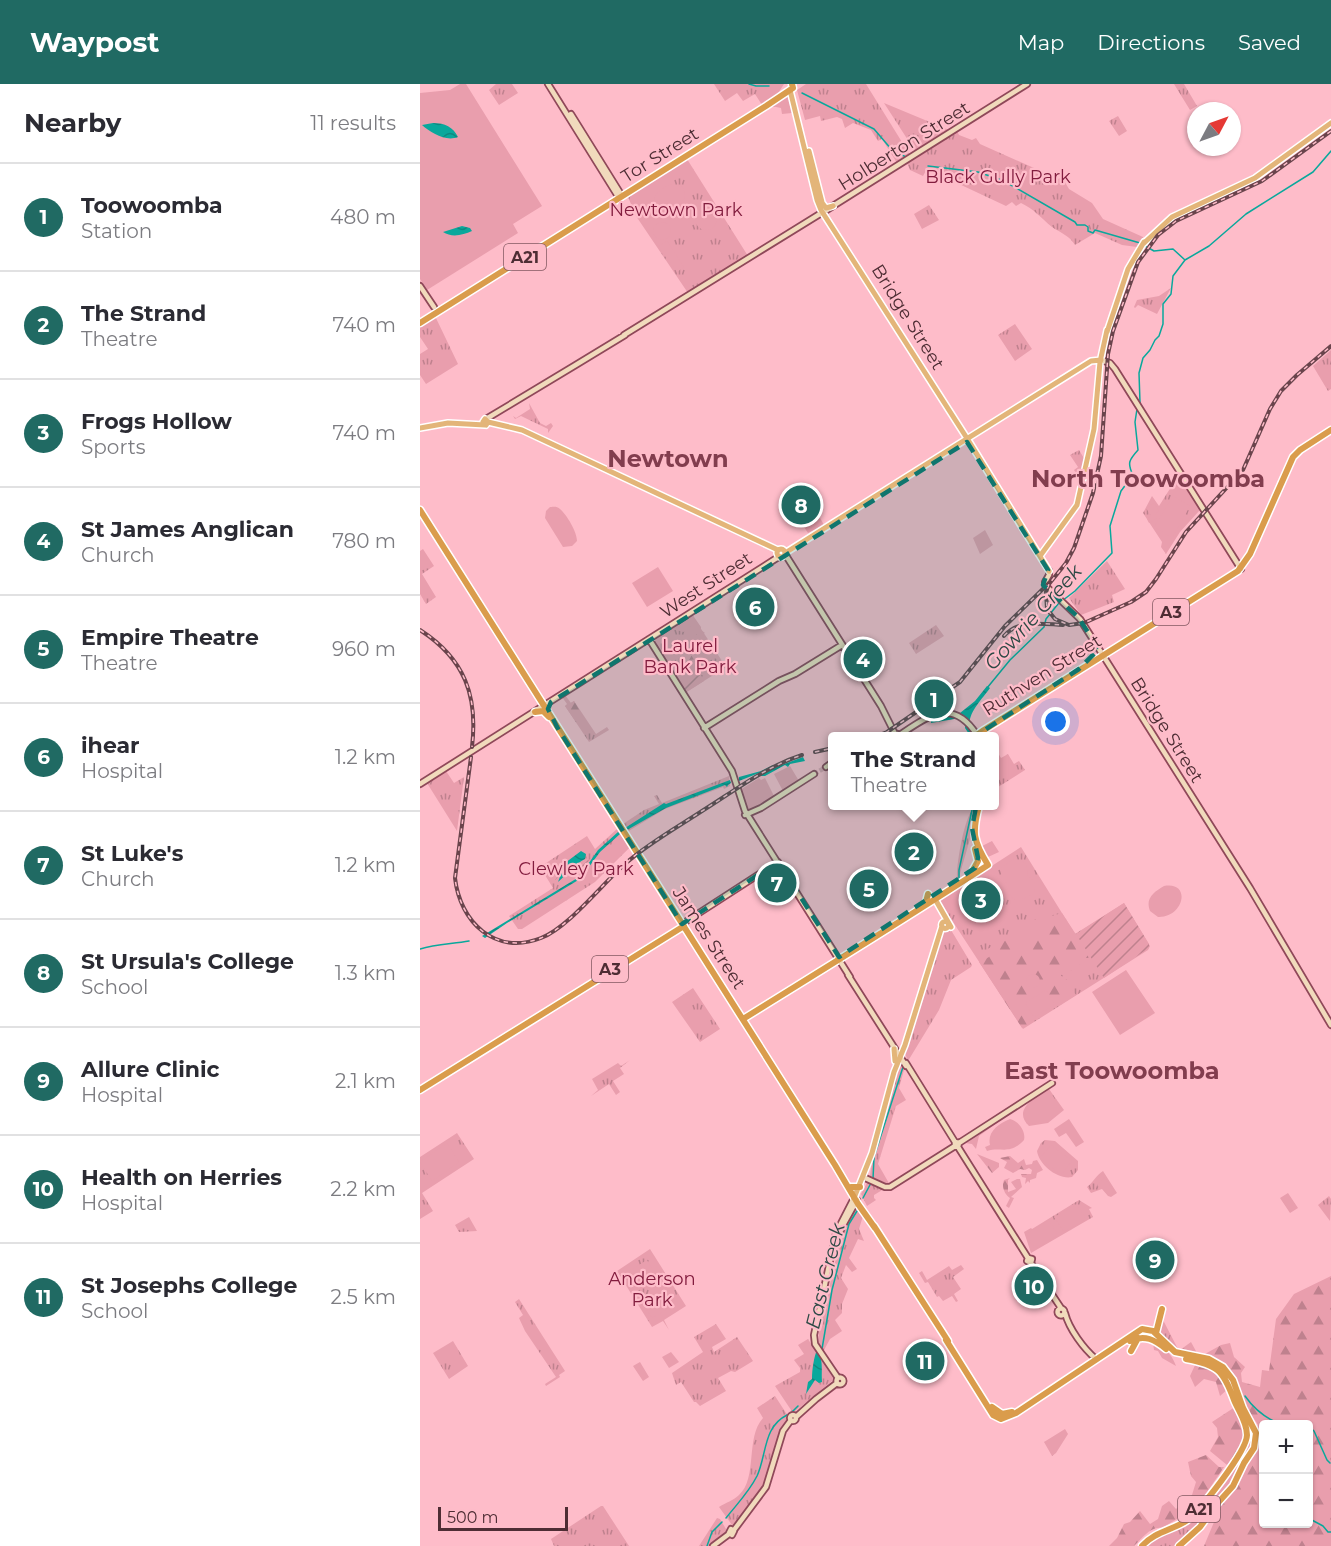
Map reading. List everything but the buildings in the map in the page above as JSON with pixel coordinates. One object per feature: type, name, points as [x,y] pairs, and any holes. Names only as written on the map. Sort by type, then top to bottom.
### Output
[{"type":"highway","name":"Tor Street","points":[[420,323],[790,89]]},
{"type":"highway","points":[[432,315],[434,308]]},
{"type":"highway","name":"Ruthven Street","points":[[985,732],[1102,654],[1125,642],[1240,567],[1289,468],[1301,452],[1331,432]]},
{"type":"highway","name":"James Street","points":[[420,510],[543,706]]},
{"type":"highway","name":"James Street","points":[[420,515],[735,1007],[746,1018]]},
{"type":"highway","name":"Ruthven Street","points":[[985,732],[1094,657],[1102,654]]},
{"type":"highway","points":[[1028,702],[1032,693]]},
{"type":"highway","points":[[973,870],[977,863],[978,853],[974,835],[977,810]]},
{"type":"highway","points":[[978,853],[993,859]]},
{"type":"highway","points":[[978,853],[986,864]]},
{"type":"highway","points":[[934,900],[973,870],[986,864]]},
{"type":"highway","points":[[986,864],[934,900],[746,1018],[854,1196],[994,1416],[1004,1417],[1018,1410],[1116,1350],[1140,1332]]},
{"type":"highway","points":[[928,894],[934,900]]},
{"type":"highway","name":"A3","points":[[420,1090],[537,1014],[683,925]]},
{"type":"highway","points":[[854,1196],[860,1187]]},
{"type":"highway","points":[[1156,1333],[1162,1309]]},
{"type":"highway","name":"A21","points":[[1140,1332],[1149,1329],[1175,1352],[1209,1359],[1227,1371],[1235,1383],[1241,1405],[1254,1426],[1257,1436],[1254,1448],[1233,1486],[1200,1527],[1179,1546]]},
{"type":"highway","points":[[1078,1372],[1093,1360],[1140,1332]]},
{"type":"highway","points":[[1131,1351],[1140,1332]]},
{"type":"highway","name":"A21","points":[[1140,1332],[1142,1335],[1154,1338],[1174,1355],[1207,1363],[1220,1371],[1227,1381],[1245,1423],[1247,1437],[1241,1454],[1196,1513],[1154,1536],[1142,1546]]},
{"type":"highway","points":[[1093,1360],[1116,1350]]},
{"type":"main road","points":[[550,84],[620,197]]},
{"type":"main road","name":"Holberton Street","points":[[487,422],[1027,84]]},
{"type":"main road","name":"Bridge Street","points":[[790,89],[824,212],[958,424],[961,434],[968,439],[1037,558],[1044,562],[1050,575],[1045,584],[1079,617],[1250,888],[1331,1025]]},
{"type":"main road","points":[[1037,558],[1077,505],[1094,429],[1099,359],[1128,269],[1142,246],[1169,219],[1265,172],[1331,123]]},
{"type":"main road","points":[[816,216],[820,204],[826,208],[833,206]]},
{"type":"main road","points":[[420,286],[434,308]]},
{"type":"main road","points":[[1099,359],[1111,364],[1240,567]]},
{"type":"main road","name":"West Street","points":[[420,784],[781,553],[1087,364],[1099,359]]},
{"type":"main road","points":[[420,427],[446,421],[487,422],[517,428],[781,553],[889,716],[895,732]]},
{"type":"main road","points":[[474,424],[487,422],[503,428]]},
{"type":"main road","points":[[420,427],[450,423],[474,424],[527,433]]},
{"type":"main road","points":[[958,424],[968,434],[968,439]]},
{"type":"main road","points":[[954,446],[961,439],[961,434]]},
{"type":"main road","name":"West Street","points":[[948,451],[968,439]]},
{"type":"main road","points":[[589,462],[599,464],[619,476]]},
{"type":"main road","points":[[648,640],[730,771],[746,815],[957,1144],[1055,1302],[1059,1309],[1058,1314],[1063,1314],[1093,1360]]},
{"type":"main road","points":[[704,728],[842,646]]},
{"type":"main road","points":[[742,705],[792,677]]},
{"type":"main road","points":[[904,732],[930,716],[940,713],[953,713],[970,722],[978,732]]},
{"type":"main road","points":[[746,815],[814,774]]},
{"type":"main road","points":[[683,925],[778,864]]},
{"type":"main road","points":[[860,1187],[882,1122],[899,1054],[907,1037],[945,924],[934,900]]},
{"type":"main road","points":[[894,1070],[896,1056],[899,1054]]},
{"type":"main road","points":[[865,1177],[890,1187],[1052,1083]]},
{"type":"main road","points":[[713,1546],[732,1532],[766,1487],[783,1431],[816,1398],[838,1381],[815,1343],[814,1335],[836,1233],[865,1177]]},
{"type":"main road","points":[[820,1351],[817,1336],[836,1245],[854,1196]]},
{"type":"highlighted area","points":[[967,442],[1048,570],[1043,585],[1078,617],[1099,649],[1079,669],[977,735],[986,754],[972,828],[978,858],[975,868],[839,957],[778,862],[682,924],[557,727],[548,709],[551,702]]},
{"type":"green space","points":[[460,84],[466,84],[542,206],[513,224],[518,233],[427,290],[420,279],[420,93],[450,90]]},
{"type":"green space","points":[[496,84],[512,84],[518,93],[499,105],[489,90]]},
{"type":"green space","points":[[714,84],[784,84],[777,95],[762,105],[755,94],[743,101],[737,93],[725,101]]},
{"type":"green space","name":"Black Gully Park","points":[[806,84],[866,84],[910,155],[897,163],[882,139],[878,141],[871,130],[853,123],[845,128],[842,119],[837,117],[821,121],[820,116],[805,120],[797,90]]},
{"type":"green space","points":[[1174,84],[1184,84],[1195,102],[1187,102],[1187,105]]},
{"type":"green space","points":[[788,96],[792,113],[782,114],[781,108],[771,106]]},
{"type":"green space","points":[[884,103],[949,130],[915,151]]},
{"type":"green space","points":[[1118,116],[1127,131],[1119,136],[1109,121]]},
{"type":"green space","name":"Black Gully Park","points":[[957,131],[959,135],[972,140],[976,138],[980,144],[1052,176],[1055,174],[1058,179],[1062,177],[1069,189],[1092,203],[1103,219],[1143,238],[1137,247],[1122,245],[1095,233],[1075,245],[1068,237],[1021,203],[1016,206],[1012,202],[1006,206],[927,169],[923,176],[910,170],[907,163]]},
{"type":"green space","name":"Newtown Park","points":[[687,159],[748,256],[688,293],[636,216],[628,197]]},
{"type":"green space","points":[[672,184],[682,187],[685,192],[681,203],[674,209],[666,211],[654,208],[654,199],[658,193]]},
{"type":"green space","points":[[929,205],[939,220],[922,229],[914,214]]},
{"type":"green space","points":[[702,208],[710,208],[717,215],[717,223],[710,230],[702,230],[695,223],[695,215]]},
{"type":"green space","points":[[662,222],[668,225],[671,231],[668,237],[662,240],[656,237],[653,231],[656,225]]},
{"type":"green space","points":[[667,241],[684,267],[677,272],[658,247]]},
{"type":"green space","points":[[1171,288],[1157,314],[1138,305],[1134,307],[1137,300],[1159,296]]},
{"type":"green space","points":[[435,316],[458,364],[426,384],[420,375],[420,354],[428,349],[420,337],[420,326]]},
{"type":"green space","points":[[1015,324],[1032,349],[1015,361],[998,335]]},
{"type":"green space","points":[[1331,350],[1331,389],[1328,391],[1313,366]]},
{"type":"green space","points":[[529,403],[540,423],[546,426],[551,423],[553,426],[548,433],[548,429],[521,416],[515,419],[513,416],[516,418],[530,409]]},
{"type":"green space","points":[[1079,450],[1085,460],[1080,480],[1074,470],[1078,467],[1070,455]]},
{"type":"green space","points":[[1178,476],[1200,510],[1180,532],[1166,554],[1161,547],[1162,542],[1143,513],[1152,496],[1159,506]]},
{"type":"green space","points":[[804,491],[814,506],[797,517],[786,499]]},
{"type":"green space","points":[[1173,496],[1190,506],[1172,538],[1154,527]]},
{"type":"green space","points":[[1154,503],[1159,511],[1155,514],[1157,518],[1149,523],[1147,519],[1151,516],[1146,508]]},
{"type":"green space","points":[[550,507],[560,509],[566,515],[577,541],[572,546],[563,547],[545,518],[546,511]]},
{"type":"green space","points":[[815,509],[824,525],[808,533],[798,518]]},
{"type":"green space","points":[[985,530],[993,545],[980,554],[973,538]]},
{"type":"green space","points":[[423,549],[434,566],[422,574],[436,597],[426,604],[420,594],[420,551]]},
{"type":"green space","points":[[1107,561],[1125,589],[1112,595],[1114,602],[1081,615],[1069,598]]},
{"type":"green space","points":[[658,567],[673,591],[647,607],[632,583]]},
{"type":"green space","points":[[692,614],[705,633],[696,637],[697,640],[705,636],[721,662],[714,657],[703,665],[699,659],[689,660],[692,654],[702,655],[702,659],[714,655],[702,646],[698,649],[701,653],[698,654],[686,647],[692,643],[684,644],[701,631],[694,622],[683,625],[691,626],[684,632],[676,630],[673,626],[679,622],[690,621],[690,618],[685,619]]},
{"type":"green space","name":"Laurel Bank Park","points":[[692,615],[726,667],[685,693],[654,642],[657,637]]},
{"type":"green space","points":[[936,625],[944,636],[916,654],[909,643]]},
{"type":"green space","points":[[699,671],[704,681],[685,693],[679,683]]},
{"type":"green space","points":[[565,695],[571,703],[574,701],[596,734],[607,727],[609,730],[589,742],[565,706],[567,704],[562,697]]},
{"type":"green space","points":[[574,701],[581,713],[575,711],[578,720],[576,722],[565,706]]},
{"type":"green space","points":[[1008,754],[1014,764],[1019,761],[1025,770],[999,786],[999,755],[1001,758]]},
{"type":"green space","points":[[790,766],[799,781],[783,791],[774,774]]},
{"type":"green space","points":[[446,771],[454,783],[464,777],[457,831],[427,783]]},
{"type":"green space","points":[[729,776],[730,786],[724,789],[723,787],[665,809],[627,832],[623,824],[644,810],[659,804],[654,796],[657,795],[662,803]]},
{"type":"green space","points":[[759,778],[761,780],[765,778],[774,796],[750,810],[740,790]]},
{"type":"green space","points":[[973,810],[970,839],[957,879],[959,854]]},
{"type":"green space","name":"Clewley Park","points":[[617,829],[629,848],[595,882],[522,929],[518,929],[509,916],[553,888],[540,867],[587,836],[595,849]]},
{"type":"green space","points":[[622,837],[629,848],[602,874],[593,865]]},
{"type":"green space","points":[[992,841],[999,852],[988,857],[980,847]]},
{"type":"green space","points":[[1021,847],[1075,934],[1124,903],[1150,946],[1148,950],[1023,1029],[940,902],[942,898]]},
{"type":"green space","points":[[586,858],[589,860],[560,884],[555,880],[563,872],[558,882],[574,870],[578,862],[581,863]]},
{"type":"green space","points":[[1012,860],[1024,863],[1027,875],[1035,882],[1034,892],[1017,900],[1011,896],[1009,885],[1001,878],[1002,867]]},
{"type":"green space","points":[[984,875],[992,884],[995,897],[993,910],[987,921],[977,924],[969,915],[966,902],[975,878]]},
{"type":"green space","points":[[1164,886],[1179,889],[1181,900],[1174,912],[1158,917],[1150,911],[1149,902],[1154,893]]},
{"type":"green space","points":[[1124,903],[1149,944],[1149,948],[1104,978],[1076,934]]},
{"type":"green space","points":[[1062,913],[1090,956],[1081,958],[1083,962],[1072,971],[1065,968],[1059,971],[1060,975],[1070,982],[1076,995],[1022,1028],[979,962],[989,957],[987,949],[998,943],[1027,939],[1035,919],[1044,928],[1050,921],[1048,917]]},
{"type":"green space","points":[[944,929],[951,930],[972,965],[951,980],[939,1010],[908,1061],[904,1051]]},
{"type":"green space","points":[[1126,970],[1155,1013],[1120,1035],[1092,992]]},
{"type":"green space","points":[[1030,974],[1036,974],[1040,981],[1036,988],[1030,988],[1026,984],[1026,978]]},
{"type":"green space","points":[[693,988],[720,1029],[700,1042],[672,1002]]},
{"type":"green space","points":[[1046,990],[1055,1004],[1034,1017],[1025,1003]]},
{"type":"green space","points":[[630,1060],[620,1068],[624,1074],[613,1081],[620,1092],[616,1095],[609,1084],[591,1096],[598,1090],[592,1079],[618,1063],[621,1066]]},
{"type":"green space","points":[[900,1064],[904,1070],[899,1088],[906,1100],[896,1106],[878,1164],[890,1185],[870,1176],[873,1155]]},
{"type":"green space","points":[[1049,1089],[1064,1110],[1048,1123],[1029,1126],[1024,1120],[1024,1109],[1032,1100]]},
{"type":"green space","points":[[1049,1090],[1062,1110],[1048,1122],[1027,1124],[1025,1112],[1027,1108]]},
{"type":"green space","points":[[1015,1110],[979,1136],[976,1149],[972,1144],[965,1143]]},
{"type":"green space","points":[[1010,1119],[1021,1127],[1024,1140],[1014,1148],[987,1151],[985,1147],[990,1145],[992,1132]]},
{"type":"green space","points":[[1069,1119],[1084,1142],[1076,1147],[1066,1133],[1059,1137],[1054,1129]]},
{"type":"green space","points":[[457,1133],[474,1159],[422,1193],[433,1211],[420,1219],[420,1157]]},
{"type":"green space","points":[[1045,1140],[1055,1141],[1078,1161],[1078,1170],[1072,1177],[1055,1174],[1041,1161],[1037,1151]]},
{"type":"green space","points":[[447,1143],[459,1162],[432,1181],[420,1162]]},
{"type":"green space","points":[[1051,1145],[1072,1161],[1061,1175],[1040,1158]]},
{"type":"green space","points":[[977,1154],[999,1163],[999,1167],[992,1173]]},
{"type":"green space","points":[[1010,1156],[1018,1163],[1024,1159],[1026,1165],[1037,1160],[1043,1170],[1037,1173],[1036,1178],[1030,1180],[1030,1183],[1028,1181],[1025,1184],[1026,1178],[1021,1174],[1031,1174],[1032,1170],[1020,1169],[1013,1173],[1004,1168],[1007,1162],[1000,1158]]},
{"type":"green space","points":[[1103,1171],[1117,1193],[1111,1197],[1102,1189],[1091,1193],[1087,1187]]},
{"type":"green space","points":[[1104,1177],[1114,1191],[1111,1196],[1097,1186]]},
{"type":"green space","points":[[1010,1178],[1008,1192],[1016,1189],[1011,1182],[1017,1179],[1020,1179],[1022,1187],[1011,1197],[1014,1198],[1009,1208],[1006,1206],[1010,1198],[1005,1193],[1003,1185],[1004,1180]]},
{"type":"green space","points":[[868,1181],[884,1189],[874,1195],[876,1200],[867,1206],[861,1194]]},
{"type":"green space","points":[[1288,1193],[1298,1208],[1290,1213],[1280,1198]]},
{"type":"green space","points":[[1329,1196],[1331,1199],[1330,1221],[1318,1205]]},
{"type":"green space","points":[[1079,1200],[1092,1208],[1089,1209],[1093,1217],[1031,1253],[1024,1232]]},
{"type":"green space","points":[[1077,1204],[1086,1219],[1064,1232],[1054,1217]]},
{"type":"green space","points":[[856,1208],[863,1216],[859,1229],[864,1241],[858,1239],[849,1258],[857,1269],[852,1272],[846,1265],[841,1278],[848,1289],[842,1304],[842,1313],[835,1320],[842,1331],[830,1339],[823,1352],[819,1344],[819,1332],[841,1236]]},
{"type":"green space","points":[[469,1217],[477,1231],[459,1232],[455,1225]]},
{"type":"green space","points":[[1049,1220],[1058,1235],[1035,1249],[1026,1234]]},
{"type":"green space","name":"Anderson Park","points":[[650,1249],[686,1306],[664,1320],[669,1330],[663,1321],[652,1327],[617,1271]]},
{"type":"green space","points":[[647,1260],[656,1276],[634,1290],[624,1274]]},
{"type":"green space","points":[[961,1265],[964,1269],[953,1277],[961,1289],[954,1294],[958,1301],[956,1302],[952,1296],[943,1301],[939,1296],[937,1297],[919,1273],[922,1271],[927,1280],[949,1266],[952,1270]]},
{"type":"green space","points":[[1331,1276],[1331,1546],[1204,1546],[1217,1515],[1221,1511],[1217,1509],[1238,1485],[1259,1447],[1259,1528],[1313,1528],[1313,1420],[1259,1420],[1259,1431],[1258,1425],[1245,1405],[1233,1373],[1221,1361],[1205,1354],[1230,1343],[1234,1357],[1245,1367],[1241,1373],[1242,1382],[1260,1387],[1262,1370],[1269,1371],[1276,1319],[1294,1294]]},
{"type":"green space","points":[[665,1289],[674,1305],[652,1318],[642,1303]]},
{"type":"green space","points":[[519,1299],[565,1371],[546,1386],[545,1384],[556,1377],[525,1331],[519,1318],[523,1315],[515,1302]]},
{"type":"green space","points":[[1163,1320],[1178,1349],[1180,1350],[1191,1342],[1197,1353],[1177,1350],[1159,1334]]},
{"type":"green space","points":[[716,1324],[726,1339],[712,1347],[714,1352],[737,1337],[753,1361],[735,1372],[731,1371],[718,1378],[726,1391],[700,1406],[694,1402],[681,1382],[676,1385],[672,1373],[703,1352],[694,1337]]},
{"type":"green space","points":[[808,1339],[833,1378],[793,1413],[775,1386],[800,1372],[794,1360],[804,1354],[798,1345]]},
{"type":"green space","points":[[1139,1339],[1143,1340],[1138,1343],[1136,1352],[1133,1353]]},
{"type":"green space","points":[[453,1341],[468,1366],[449,1379],[433,1353]]},
{"type":"green space","points":[[1153,1343],[1167,1351],[1176,1366],[1154,1350]]},
{"type":"green space","points":[[671,1352],[679,1362],[669,1368],[662,1357]]},
{"type":"green space","points":[[1180,1356],[1207,1360],[1221,1369],[1234,1386],[1240,1398],[1250,1421],[1254,1439],[1244,1463],[1233,1480],[1207,1515],[1182,1541],[1173,1546],[1145,1546],[1150,1541],[1183,1524],[1227,1478],[1247,1446],[1229,1381]]},
{"type":"green space","points":[[640,1362],[649,1377],[643,1381],[633,1366]]},
{"type":"green space","points":[[1196,1363],[1217,1372],[1228,1389],[1220,1396],[1216,1382],[1204,1379],[1195,1387],[1190,1376]]},
{"type":"green space","points":[[775,1396],[788,1416],[788,1420],[781,1430],[763,1489],[732,1525],[719,1507],[737,1497],[745,1488],[754,1436],[763,1418],[757,1408]]},
{"type":"green space","points":[[1235,1407],[1245,1438],[1240,1449],[1227,1465],[1210,1451],[1218,1437],[1217,1428],[1212,1422]]},
{"type":"green space","points":[[1065,1429],[1068,1434],[1052,1456],[1044,1442]]},
{"type":"green space","points":[[1206,1455],[1219,1467],[1224,1467],[1197,1507],[1162,1528],[1150,1531],[1134,1546],[1109,1546],[1117,1538],[1124,1524],[1130,1522],[1140,1511],[1150,1524],[1158,1519],[1162,1506],[1169,1501],[1176,1509],[1192,1495],[1196,1482],[1191,1476],[1188,1462]]},
{"type":"green space","points":[[601,1506],[629,1546],[554,1546],[551,1539]]},
{"type":"green space","points":[[717,1518],[726,1529],[725,1535],[710,1546],[699,1546]]},
{"type":"water","points":[[433,123],[448,126],[458,137],[444,138],[422,125]]},
{"type":"water","points":[[462,226],[472,231],[458,235],[443,232]]},
{"type":"water","points":[[987,686],[990,688],[971,715],[972,732],[968,732],[965,728],[966,717],[931,723],[931,719],[960,713],[975,701]]},
{"type":"water","points":[[803,757],[805,761],[790,764],[788,767],[785,765],[765,776],[759,773],[739,781],[739,777]]},
{"type":"water","points":[[730,780],[731,783],[727,787],[725,785],[666,808],[627,830],[625,828],[664,803]]},
{"type":"water","points":[[618,832],[620,834],[600,852],[580,879],[485,938],[482,936],[579,877],[598,850]]},
{"type":"water","points":[[581,851],[586,854],[585,859],[558,882],[565,863]]},
{"type":"water","points":[[817,1350],[821,1361],[822,1382],[815,1380],[806,1394],[808,1382],[812,1379]]},
{"type":"waterway","points":[[749,84],[769,86]]},
{"type":"waterway","points":[[802,93],[874,129],[892,150],[906,157]]},
{"type":"waterway","name":"Gowrie Creek","points":[[1140,403],[1139,373],[1143,358],[1159,336],[1163,324],[1163,304],[1171,294],[1173,276],[1185,260],[1209,246],[1246,214],[1313,172],[1331,151]]},
{"type":"waterway","points":[[928,166],[978,172],[1004,181],[1077,225],[1085,225],[1088,231],[1093,233],[1095,230],[1140,243]]},
{"type":"waterway","points":[[1145,246],[1154,251],[1173,249],[1185,260]]},
{"type":"waterway","name":"Gowrie Creek","points":[[987,688],[1010,660],[1044,627],[1046,619],[1058,604],[1075,591],[1112,553],[1110,526],[1121,491],[1133,475],[1130,462],[1138,450],[1135,422],[1137,409]]},
{"type":"waterway","name":"East Creek","points":[[959,881],[959,870],[972,810]]},
{"type":"waterway","points":[[420,949],[469,941]]},
{"type":"waterway","name":"East Creek","points":[[873,1179],[874,1157],[903,1067]]},
{"type":"waterway","name":"East Creek","points":[[863,1198],[871,1183]]},
{"type":"waterway","name":"East Creek","points":[[822,1349],[832,1290],[849,1224],[857,1211]]},
{"type":"waterway","points":[[1245,1396],[1260,1413],[1271,1420]]},
{"type":"waterway","name":"East Creek","points":[[792,1412],[798,1406]]},
{"type":"waterway","name":"East Creek","points":[[726,1518],[747,1493],[757,1476],[774,1426],[787,1415]]},
{"type":"waterway","points":[[1313,1430],[1330,1463]]},
{"type":"waterway","points":[[1313,1521],[1331,1532]]},
{"type":"waterway","name":"East Creek","points":[[707,1546],[712,1532],[722,1522]]},
{"type":"tunnel","points":[[814,774],[826,767]]},
{"type":"railway","points":[[1331,131],[1262,181],[1176,221],[1158,235],[1138,262],[1113,331],[1108,354],[1101,456],[1093,493],[1074,548],[1046,592],[1047,609],[1055,619],[1069,625],[1084,623],[1131,602],[1146,592],[1186,532],[1243,470],[1270,409],[1281,391],[1331,346]]},
{"type":"railway","points":[[887,732],[960,682],[1005,626],[1049,583]]},
{"type":"railway","points":[[1004,636],[1024,625],[1063,625]]},
{"type":"railway","points":[[420,630],[448,653],[465,680],[473,711],[472,747]]},
{"type":"railway","points":[[815,752],[828,749]]},
{"type":"railway","points":[[471,757],[455,878],[458,894],[472,921],[483,931],[495,939],[524,942],[541,938],[562,925],[626,863],[653,842],[750,780],[802,755]]},
{"type":"place","name":"St Ursula's College","points":[[801,505]]},
{"type":"place","name":"ihear","points":[[755,607]]},
{"type":"place","name":"St James Anglican","points":[[863,659]]},
{"type":"place","name":"Toowoomba","points":[[934,699]]},
{"type":"place","name":"The Strand","points":[[914,852]]},
{"type":"place","name":"St Luke's","points":[[777,883]]},
{"type":"place","name":"Empire Theatre","points":[[869,889]]},
{"type":"place","name":"Frogs Hollow","points":[[981,900]]},
{"type":"place","name":"Allure Clinic","points":[[1155,1260]]},
{"type":"place","name":"Health on Herries","points":[[1034,1286]]},
{"type":"place","name":"St Josephs College","points":[[925,1361]]},
{"type":"district","name":"Newtown","points":[[668,458]]},
{"type":"district","name":"North Toowoomba","points":[[1148,478]]},
{"type":"district","name":"East Toowoomba","points":[[1112,1070]]}]
